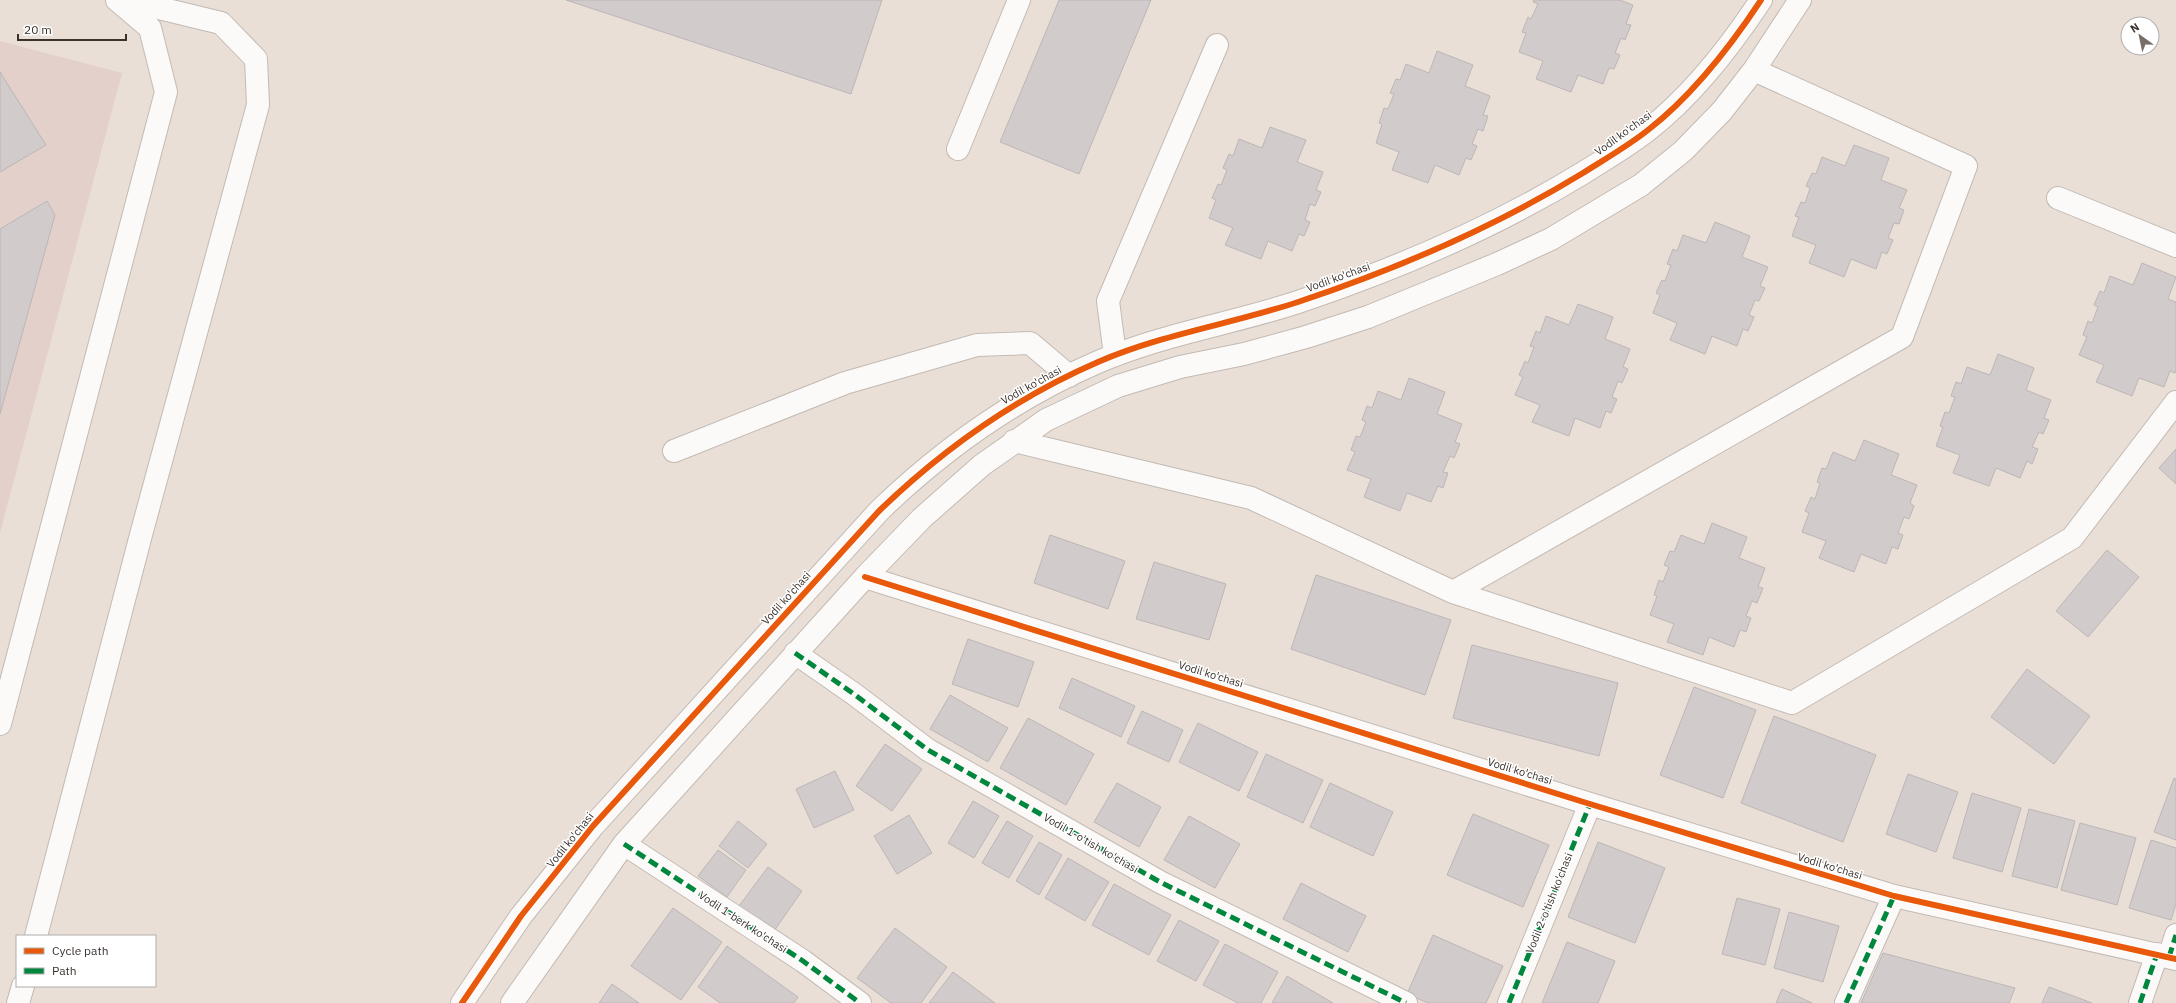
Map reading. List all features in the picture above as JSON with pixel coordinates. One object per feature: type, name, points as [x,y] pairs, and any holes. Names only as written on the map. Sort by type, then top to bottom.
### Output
[{"type":"street","points":[[0,724],[166,92],[150,28],[117,0]]},
{"type":"street","points":[[36,935],[142,531],[258,106],[256,59],[221,23],[126,0]]},
{"type":"street","points":[[958,149],[1019,0]]},
{"type":"street","name":"Vodil ko'chasi","points":[[462,1003],[521,916],[593,826],[879,511],[928,465],[982,426],[1010,408],[1069,376],[1115,355],[1194,329],[1295,303],[1388,270],[1439,249],[1523,207],[1609,157],[1648,130],[1686,94],[1721,55],[1761,0]]},
{"type":"street","points":[[512,1003],[624,844],[865,577],[951,490],[1014,441],[1046,420],[1118,386],[1180,367],[1244,354],[1306,337],[1368,317],[1436,290],[1551,239],[1641,185],[1683,151],[1722,110],[1754,70],[1800,0]]},
{"type":"street","points":[[1115,355],[1108,301],[1217,45]]},
{"type":"street","points":[[1453,592],[1902,337],[1966,166],[1754,70]]},
{"type":"street","points":[[2058,198],[2176,246]]},
{"type":"street","points":[[674,451],[845,383],[977,345],[1030,343],[1069,376]]},
{"type":"street","points":[[1014,441],[1251,498],[1453,592],[1792,703],[2072,538],[2176,402]]},
{"type":"street","name":"Vodil ko'chasi","points":[[865,577],[1590,804],[1894,896],[2167,956]]},
{"type":"street","name":"Vodil 1-o'tish ko'chasi","points":[[795,653],[854,694],[928,750],[948,762],[1160,882],[1406,1003]]},
{"type":"street","name":"Vodil 2-o'tish ko'chasi","points":[[1509,1003],[1590,804]]},
{"type":"street","name":"Vodil 1-berk ko'chasi","points":[[624,844],[803,961],[860,1003]]},
{"type":"street","points":[[1846,1003],[1894,896]]},
{"type":"street","points":[[2140,1003],[2167,956],[2176,934]]},
{"type":"street","points":[[18,1003],[23,987]]},
{"type":"shaded area","points":[[0,41],[122,73],[0,533]]},
{"type":"building","points":[[566,0],[882,0],[851,94]]},
{"type":"building","points":[[1059,0],[1151,0],[1079,174],[1000,142]]},
{"type":"building","points":[[1534,0],[1620,0],[1633,5],[1626,24],[1631,25],[1625,40],[1621,38],[1615,53],[1620,55],[1614,69],[1609,68],[1603,84],[1578,75],[1571,92],[1536,79],[1543,61],[1519,52],[1526,33],[1522,32],[1528,17],[1531,19],[1538,4],[1533,2]]},
{"type":"building","points":[[1437,51],[1473,65],[1465,86],[1490,96],[1483,115],[1488,116],[1483,131],[1478,129],[1472,144],[1477,146],[1471,160],[1466,158],[1459,175],[1435,165],[1428,183],[1392,170],[1399,152],[1376,143],[1382,124],[1379,123],[1384,108],[1388,109],[1394,94],[1390,93],[1396,79],[1400,80],[1406,64],[1429,73]]},
{"type":"building","points":[[0,72],[46,145],[0,172]]},
{"type":"building","points":[[1270,127],[1306,140],[1297,162],[1323,172],[1316,190],[1321,192],[1315,206],[1310,204],[1305,220],[1310,222],[1304,236],[1299,234],[1292,251],[1268,241],[1261,259],[1225,245],[1233,228],[1209,218],[1216,200],[1212,198],[1218,184],[1221,185],[1227,170],[1223,168],[1229,154],[1233,156],[1239,139],[1262,148]]},
{"type":"building","points":[[1854,145],[1889,158],[1881,180],[1907,190],[1899,208],[1904,210],[1899,224],[1894,223],[1888,238],[1893,240],[1887,254],[1882,252],[1876,269],[1851,259],[1844,277],[1809,263],[1816,245],[1792,236],[1799,217],[1795,216],[1801,202],[1805,203],[1810,188],[1806,186],[1812,173],[1816,174],[1822,157],[1845,166]]},
{"type":"building","points":[[47,201],[55,215],[0,414],[0,229]]},
{"type":"building","points":[[1715,222],[1750,236],[1742,257],[1768,267],[1760,286],[1765,288],[1759,301],[1755,300],[1749,315],[1754,317],[1748,331],[1743,329],[1737,346],[1712,336],[1705,354],[1670,340],[1677,323],[1653,313],[1660,295],[1656,293],[1662,280],[1665,281],[1671,265],[1667,264],[1673,249],[1677,251],[1683,235],[1706,243]]},
{"type":"building","points":[[2142,263],[2176,277],[2168,299],[2176,302],[2176,371],[2175,373],[2170,371],[2164,387],[2139,378],[2132,396],[2096,382],[2104,365],[2079,355],[2087,337],[2083,335],[2088,321],[2092,323],[2098,307],[2094,305],[2100,291],[2104,293],[2110,276],[2133,285]]},
{"type":"building","points":[[1578,304],[1613,317],[1605,339],[1630,349],[1623,367],[1628,369],[1622,383],[1618,381],[1612,397],[1617,399],[1611,413],[1606,411],[1600,428],[1575,418],[1569,436],[1532,422],[1540,405],[1515,395],[1523,377],[1519,375],[1525,361],[1528,363],[1534,347],[1530,346],[1536,331],[1540,333],[1546,316],[1569,325]]},
{"type":"building","points":[[1998,354],[2034,368],[2026,390],[2051,400],[2044,418],[2049,420],[2043,434],[2039,432],[2032,447],[2038,449],[2032,464],[2027,461],[2020,478],[1996,468],[1989,486],[1953,473],[1960,455],[1936,446],[1943,427],[1940,426],[1945,412],[1949,413],[1955,397],[1951,396],[1956,382],[1961,384],[1967,367],[1990,375]]},
{"type":"building","points":[[1409,378],[1445,392],[1437,414],[1462,424],[1455,442],[1460,444],[1454,458],[1450,456],[1443,472],[1448,473],[1443,488],[1438,486],[1431,502],[1407,493],[1400,511],[1364,497],[1371,479],[1347,470],[1355,452],[1351,450],[1356,436],[1360,437],[1366,422],[1362,420],[1367,406],[1372,408],[1378,391],[1401,400]]},
{"type":"building","points":[[1864,440],[1899,454],[1891,475],[1917,485],[1910,503],[1914,506],[1909,519],[1904,517],[1898,533],[1903,535],[1898,549],[1892,547],[1886,564],[1861,554],[1854,572],[1819,558],[1826,541],[1802,532],[1809,513],[1805,511],[1811,497],[1815,499],[1820,483],[1817,482],[1822,468],[1826,469],[1833,452],[1855,461]]},
{"type":"building","points":[[2176,449],[2176,484],[2159,468]]},
{"type":"building","points":[[1712,523],[1747,537],[1739,558],[1765,568],[1758,587],[1763,588],[1757,603],[1752,601],[1746,616],[1751,618],[1746,632],[1740,630],[1734,647],[1709,637],[1703,655],[1667,642],[1674,624],[1650,615],[1657,596],[1654,595],[1659,580],[1663,582],[1669,567],[1664,565],[1670,551],[1674,552],[1681,535],[1704,544]]},
{"type":"building","points":[[1050,535],[1125,561],[1108,609],[1034,583]]},
{"type":"building","points":[[2107,550],[2139,577],[2088,637],[2056,611]]},
{"type":"building","points":[[1154,562],[1226,584],[1209,640],[1136,619]]},
{"type":"building","points":[[1316,575],[1451,620],[1425,695],[1291,649]]},
{"type":"building","points":[[968,639],[1034,662],[1018,707],[952,684]]},
{"type":"building","points":[[1472,645],[1618,683],[1599,756],[1453,718]]},
{"type":"building","points":[[2027,669],[2090,716],[2054,764],[1991,717]]},
{"type":"building","points":[[1072,678],[1135,706],[1121,737],[1059,708]]},
{"type":"building","points":[[1694,687],[1756,710],[1723,798],[1660,775]]},
{"type":"building","points":[[950,695],[1008,728],[988,762],[930,729]]},
{"type":"building","points":[[1142,711],[1183,730],[1169,762],[1127,743]]},
{"type":"building","points":[[1774,716],[1876,755],[1843,842],[1741,803]]},
{"type":"building","points":[[1028,718],[1094,754],[1066,805],[1000,768]]},
{"type":"building","points":[[1198,723],[1258,752],[1239,791],[1179,762]]},
{"type":"building","points":[[885,744],[922,769],[892,811],[856,786]]},
{"type":"building","points":[[1266,754],[1323,780],[1303,823],[1247,797]]},
{"type":"building","points":[[835,771],[854,810],[814,828],[796,789]]},
{"type":"building","points":[[1908,774],[1958,792],[1936,852],[1886,834]]},
{"type":"building","points":[[2174,778],[2176,779],[2176,840],[2154,832]]},
{"type":"building","points":[[1117,783],[1161,807],[1139,847],[1094,822]]},
{"type":"building","points":[[1330,783],[1393,812],[1373,856],[1310,827]]},
{"type":"building","points":[[1972,793],[2021,808],[2002,872],[1953,858]]},
{"type":"building","points":[[973,801],[999,816],[974,858],[948,843]]},
{"type":"building","points":[[2029,809],[2075,821],[2057,888],[2012,876]]},
{"type":"building","points":[[1473,814],[1549,845],[1523,907],[1447,875]]},
{"type":"building","points":[[909,815],[932,853],[897,874],[874,836]]},
{"type":"building","points":[[1189,816],[1240,844],[1215,888],[1164,860]]},
{"type":"building","points":[[738,821],[767,844],[748,868],[719,846]]},
{"type":"building","points":[[1007,821],[1033,836],[1009,878],[982,863]]},
{"type":"building","points":[[2080,823],[2136,838],[2117,905],[2061,890]]},
{"type":"building","points":[[2151,840],[2176,848],[2176,904],[2171,920],[2129,908]]},
{"type":"building","points":[[1039,842],[1062,855],[1039,895],[1016,881]]},
{"type":"building","points":[[1598,842],[1665,868],[1635,943],[1568,917]]},
{"type":"building","points":[[718,850],[746,870],[727,897],[698,876]]},
{"type":"building","points":[[1068,858],[1109,882],[1085,921],[1045,898]]},
{"type":"building","points":[[768,867],[802,891],[774,931],[739,906]]},
{"type":"building","points":[[1301,883],[1366,916],[1348,952],[1283,919]]},
{"type":"building","points":[[1114,884],[1171,915],[1149,955],[1092,925]]},
{"type":"building","points":[[1737,898],[1780,909],[1765,965],[1722,954]]},
{"type":"building","points":[[673,908],[722,942],[681,1000],[631,966]]},
{"type":"building","points":[[1789,912],[1839,926],[1823,982],[1774,968]]},
{"type":"building","points":[[1179,920],[1219,941],[1196,981],[1157,961]]},
{"type":"building","points":[[895,928],[947,967],[921,1003],[891,1003],[857,978]]},
{"type":"building","points":[[1433,935],[1503,966],[1486,1003],[1428,1003],[1407,994]]},
{"type":"building","points":[[1567,942],[1615,961],[1598,1003],[1542,1003]]},
{"type":"building","points":[[1225,944],[1278,972],[1261,1003],[1238,1003],[1203,985]]},
{"type":"building","points":[[727,946],[798,997],[794,1003],[720,1003],[698,987]]},
{"type":"building","points":[[1883,953],[2015,988],[2009,1003],[1861,1003]]},
{"type":"building","points":[[953,972],[995,1003],[929,1003]]},
{"type":"building","points":[[1287,976],[1333,1003],[1272,1003]]},
{"type":"building","points":[[612,984],[639,1003],[599,1003]]},
{"type":"building","points":[[2049,987],[2092,1003],[2042,1003]]},
{"type":"building","points":[[1782,989],[1812,1003],[1776,1003]]},
{"type":"marked path","points":[[795,653],[854,694],[928,750],[1160,882],[1406,1003]]},
{"type":"marked path","points":[[1509,1003],[1590,804]]},
{"type":"marked path","points":[[624,844],[803,961],[860,1003]]},
{"type":"marked path","points":[[1846,1003],[1894,896]]},
{"type":"marked path","points":[[2169,957],[2176,935]]},
{"type":"marked path","points":[[2140,1003],[2157,954]]},
{"type":"cycle path","points":[[462,1003],[521,916],[593,826],[879,511],[903,488],[955,446],[1009,409],[1067,376],[1098,362],[1147,344],[1273,310],[1372,276],[1444,246],[1549,193],[1624,147],[1665,116],[1710,70],[1737,35],[1761,0]]},
{"type":"cycle path","points":[[865,577],[1590,804],[1894,896],[2176,959]]}]
